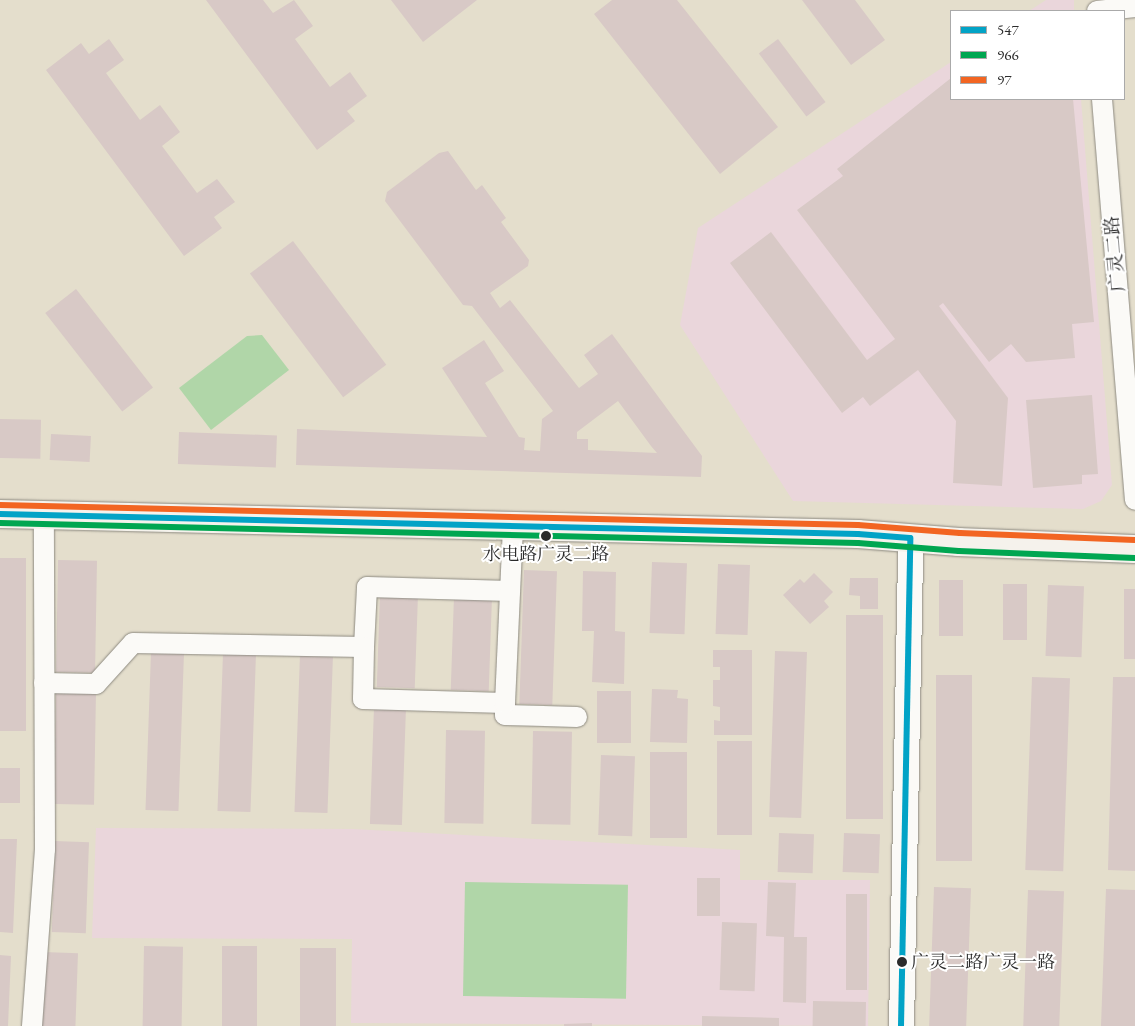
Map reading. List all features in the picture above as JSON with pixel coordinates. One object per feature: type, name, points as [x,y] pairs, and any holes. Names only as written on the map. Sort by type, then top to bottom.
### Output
[{"type":"main road","points":[[0,514],[858,534],[1135,549]]},
{"type":"street","points":[[1106,10],[1135,7]]},
{"type":"street","name":"广灵二路","points":[[1102,100],[1135,500]]},
{"type":"street","points":[[32,1026],[45,849],[44,515]]},
{"type":"street","points":[[513,526],[505,715],[577,717]]},
{"type":"street","points":[[901,1026],[910,538]]},
{"type":"street","points":[[505,703],[363,699],[364,647],[367,587],[510,591]]},
{"type":"street","points":[[44,684],[96,684],[133,643],[364,647]]},
{"type":"shaded area","points":[[1046,0],[1074,0],[1074,10],[1031,10]]},
{"type":"shaded area","points":[[950,63],[950,100],[1081,100],[1112,485],[1101,501],[1083,509],[793,501],[680,325],[698,228]]},
{"type":"shaded area","points":[[96,828],[353,829],[740,850],[740,880],[870,880],[868,1026],[351,1023],[352,939],[92,938]]},
{"type":"green space","points":[[262,335],[289,370],[211,430],[179,388],[247,336]]},
{"type":"green space","points":[[465,882],[628,885],[626,999],[463,996]]},
{"type":"building","points":[[206,0],[263,0],[273,13],[294,0],[313,26],[295,39],[330,87],[350,72],[367,96],[347,111],[355,121],[317,150]]},
{"type":"building","points":[[391,0],[477,0],[423,42]]},
{"type":"building","points":[[612,0],[677,0],[778,127],[720,174],[594,14]]},
{"type":"building","points":[[802,0],[855,0],[885,40],[851,65]]},
{"type":"building","points":[[109,39],[124,60],[106,73],[140,120],[160,105],[180,132],[162,146],[197,193],[217,179],[235,202],[214,217],[222,228],[184,256],[46,70],[81,43],[89,54]]},
{"type":"building","points":[[778,39],[826,102],[806,117],[759,53]]},
{"type":"building","points":[[950,79],[950,100],[1073,100],[1094,322],[1072,324],[1075,358],[1026,362],[1011,344],[989,362],[943,303],[939,306],[1008,398],[1002,486],[953,483],[956,421],[918,370],[870,406],[863,397],[842,413],[730,263],[771,232],[867,360],[895,339],[797,210],[843,176],[837,169]]},
{"type":"building","points":[[448,151],[476,190],[482,185],[506,218],[501,222],[529,260],[528,266],[490,293],[500,308],[510,300],[579,388],[598,374],[584,355],[612,334],[702,456],[701,477],[296,465],[297,429],[487,437],[442,368],[484,340],[504,371],[485,383],[519,437],[525,438],[524,450],[540,451],[542,419],[553,411],[472,306],[463,305],[385,201],[387,192],[439,153]],"holes":[[[618,401],[657,453],[588,450],[588,439],[577,439],[577,432]]]},
{"type":"building","points":[[293,241],[386,365],[343,397],[250,273]]},
{"type":"building","points":[[76,289],[153,388],[122,412],[45,313]]},
{"type":"building","points":[[1092,395],[1098,474],[1082,475],[1082,484],[1033,488],[1026,400]]},
{"type":"building","points":[[0,419],[41,420],[40,459],[0,458]]},
{"type":"building","points":[[179,432],[277,435],[276,467],[178,464]]},
{"type":"building","points":[[51,434],[91,436],[90,462],[50,460]]},
{"type":"building","points":[[0,558],[26,558],[26,731],[0,731]]},
{"type":"building","points":[[58,560],[97,561],[95,673],[56,672]]},
{"type":"building","points":[[652,562],[687,563],[685,634],[650,633]]},
{"type":"building","points":[[718,564],[750,565],[748,635],[716,634]]},
{"type":"building","points":[[524,570],[557,571],[552,705],[519,704]]},
{"type":"building","points":[[583,571],[616,572],[615,631],[625,632],[624,684],[592,682],[594,631],[582,631]]},
{"type":"building","points":[[814,573],[833,592],[824,601],[829,607],[810,624],[783,595],[800,579],[804,583]]},
{"type":"building","points":[[850,578],[878,578],[878,609],[860,609],[860,596],[849,595]]},
{"type":"building","points":[[939,580],[963,580],[963,636],[939,636]]},
{"type":"building","points":[[1003,584],[1027,584],[1027,640],[1003,640]]},
{"type":"building","points":[[1048,585],[1084,586],[1082,657],[1046,656]]},
{"type":"building","points":[[1124,589],[1135,589],[1135,659],[1124,659]]},
{"type":"building","points":[[380,594],[418,595],[415,688],[377,687]]},
{"type":"building","points":[[454,596],[492,597],[489,691],[451,690]]},
{"type":"building","points":[[846,615],[883,615],[883,819],[846,819]]},
{"type":"building","points":[[713,650],[752,650],[752,735],[714,735],[714,720],[720,721],[720,707],[713,706],[713,680],[720,680],[720,667],[713,667]]},
{"type":"building","points":[[775,651],[807,652],[801,818],[769,817]]},
{"type":"building","points":[[151,652],[184,653],[178,811],[145,810]]},
{"type":"building","points":[[223,653],[256,654],[250,812],[217,811]]},
{"type":"building","points":[[300,654],[333,655],[327,813],[294,812]]},
{"type":"building","points":[[936,675],[972,675],[972,861],[936,861]]},
{"type":"building","points":[[1032,677],[1070,678],[1063,871],[1025,870]]},
{"type":"building","points":[[1113,677],[1135,677],[1135,871],[1108,870]]},
{"type":"building","points":[[652,689],[678,690],[677,698],[688,699],[687,743],[650,742]]},
{"type":"building","points":[[56,691],[96,692],[94,805],[54,804]]},
{"type":"building","points":[[597,691],[631,691],[631,743],[597,743]]},
{"type":"building","points":[[374,707],[406,708],[402,825],[370,824]]},
{"type":"building","points":[[446,730],[485,731],[483,824],[444,823]]},
{"type":"building","points":[[533,731],[572,732],[570,825],[531,824]]},
{"type":"building","points":[[717,741],[752,741],[752,835],[717,835]]},
{"type":"building","points":[[650,752],[687,752],[687,838],[650,838]]},
{"type":"building","points":[[601,755],[635,756],[632,836],[598,835]]},
{"type":"building","points":[[0,768],[20,768],[20,803],[0,803]]},
{"type":"building","points":[[779,833],[814,834],[813,873],[778,872]]},
{"type":"building","points":[[844,833],[880,834],[879,873],[843,872]]},
{"type":"building","points":[[0,839],[17,839],[13,933],[0,932]]},
{"type":"building","points":[[55,841],[89,842],[86,933],[52,932]]},
{"type":"building","points":[[697,878],[720,878],[720,916],[697,916]]},
{"type":"building","points":[[768,882],[796,883],[794,937],[807,937],[806,1003],[783,1002],[784,937],[766,936]]},
{"type":"building","points":[[934,887],[971,888],[966,1026],[929,1026]]},
{"type":"building","points":[[1106,889],[1135,890],[1135,1026],[1101,1026]]},
{"type":"building","points":[[1028,890],[1064,891],[1059,1026],[1023,1026]]},
{"type":"building","points":[[846,894],[867,894],[867,990],[846,990]]},
{"type":"building","points":[[722,922],[757,923],[755,991],[720,990]]},
{"type":"building","points":[[144,946],[183,947],[182,1026],[143,1026]]},
{"type":"building","points":[[222,946],[257,946],[257,1026],[222,1026]]},
{"type":"building","points":[[300,948],[336,948],[336,1026],[300,1026]]},
{"type":"building","points":[[44,952],[78,953],[75,1026],[41,1026]]},
{"type":"building","points":[[0,955],[11,956],[8,1026],[0,1026]]},
{"type":"building","points":[[813,1001],[866,1002],[866,1026],[813,1026]]},
{"type":"building","points":[[702,1016],[779,1018],[779,1026],[702,1026]]},
{"type":"building","points":[[592,1023],[592,1026],[564,1026],[564,1024]]},
{"type":"transit line","name":"97","points":[[0,505],[858,525],[960,533],[1135,540]]},
{"type":"transit line","name":"547","points":[[0,514],[858,534],[910,538]]},
{"type":"transit line","name":"966","points":[[0,523],[858,543],[959,551],[1135,558]]},
{"type":"transit line","name":"547","points":[[901,1026],[910,538]]},
{"type":"place","name":"水电路广灵二路","points":[[546,536]]},
{"type":"place","name":"广灵二路广灵一路","points":[[902,962]]}]
